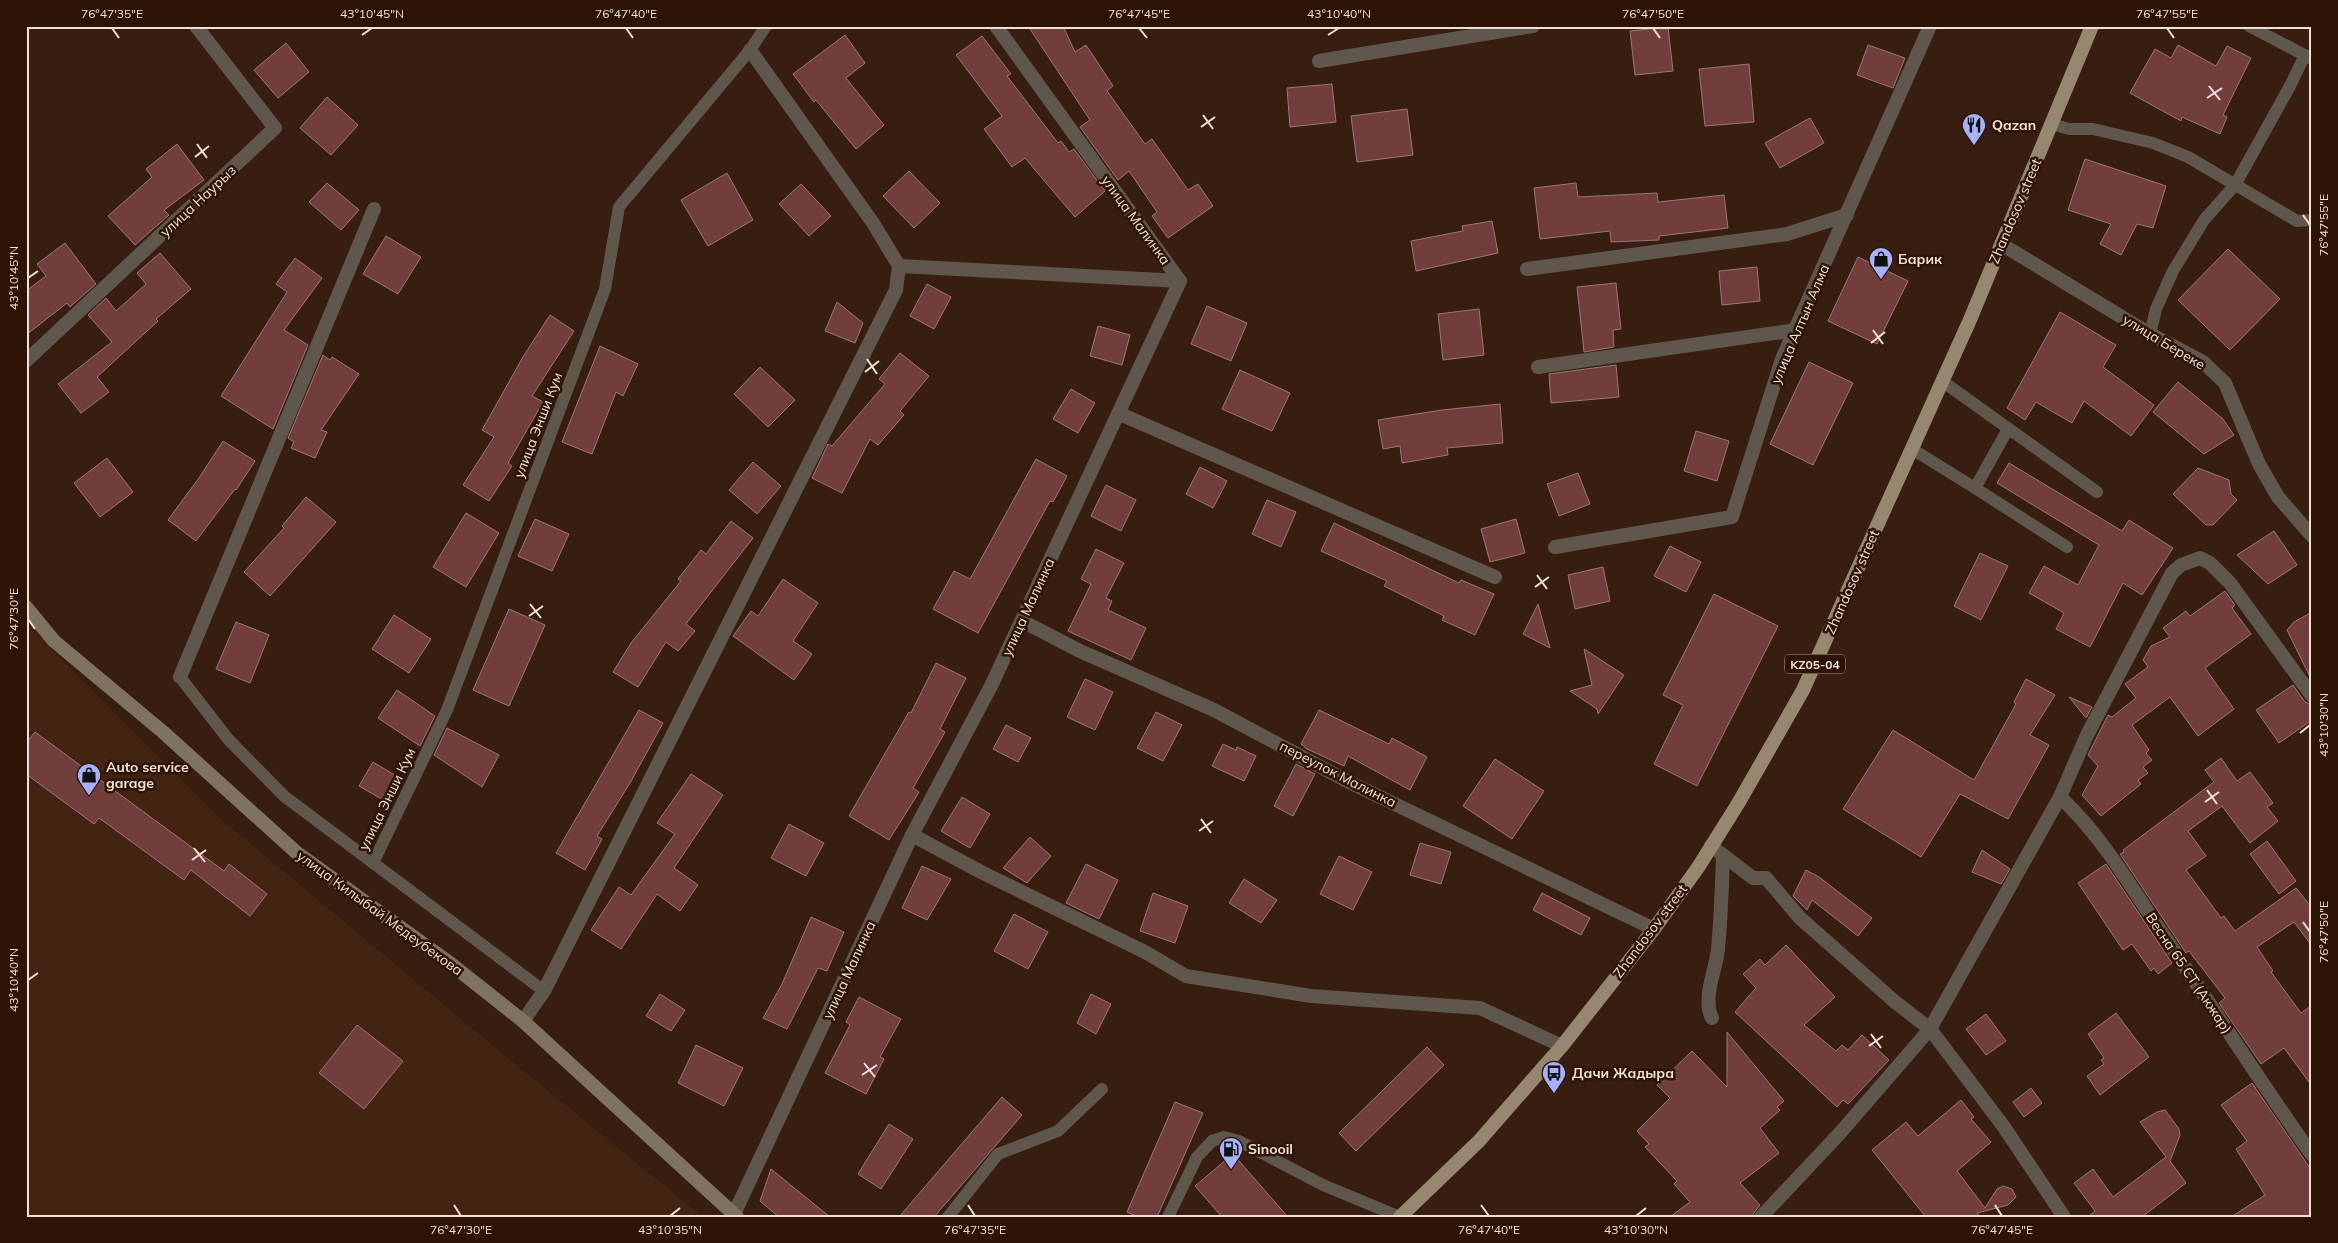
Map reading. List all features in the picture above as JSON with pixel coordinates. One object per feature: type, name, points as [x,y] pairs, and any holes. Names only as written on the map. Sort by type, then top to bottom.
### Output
[{"type":"main road","name":"Zhandosov street","points":[[1400,1217],[1479,1141],[1562,1046],[1654,929],[1712,846],[1803,690],[1942,381],[2092,26]]},
{"type":"main road","name":"улица Килыбай Медеубекова","points":[[26,608],[54,641],[163,732],[298,853],[451,964],[523,1021],[736,1215]]},
{"type":"street","name":"улица Наурыз","points":[[26,361],[275,128],[196,26]]},
{"type":"street","name":"улица Малинка","points":[[736,1215],[912,835],[991,686],[1120,414],[1136,374],[1180,281],[996,26]]},
{"type":"street","points":[[1319,61],[1533,26]]},
{"type":"street","name":"улица Алтын Алма","points":[[1555,547],[1732,517],[1782,359],[1930,26]]},
{"type":"street","points":[[523,1021],[544,991],[896,290],[899,266],[873,223],[750,50]]},
{"type":"street","points":[[180,677],[374,208]]},
{"type":"street","points":[[1527,269],[1787,234],[1847,215]]},
{"type":"street","name":"улица Береке","points":[[2001,244],[2150,334],[2203,362],[2225,383],[2259,464],[2278,497],[2312,536]]},
{"type":"street","points":[[899,266],[1180,281]]},
{"type":"street","points":[[1538,367],[1796,330]]},
{"type":"street","points":[[1120,414],[1494,577]]},
{"type":"street","points":[[1762,1216],[1840,1134],[1930,1029],[2060,797],[2087,735],[2172,573],[2181,565],[2200,558],[2210,563],[2230,583],[2312,696]]},
{"type":"street","name":"переулок Малинка","points":[[1022,621],[1080,651],[1214,710],[1351,783],[1654,929]]},
{"type":"street","name":"Весна 65 СТ (Акжар)","points":[[2060,797],[2080,815],[2113,860],[2250,1067],[2312,1155]]},
{"type":"street","points":[[912,835],[983,873],[1144,952],[1186,976],[1311,996],[1480,1008],[1562,1046]]},
{"type":"street","points":[[1712,846],[1753,878],[1766,878],[1800,918],[1894,1001],[1930,1029],[2004,1127],[2064,1217]]},
{"type":"street","points":[[1712,1018],[1709,1011],[1710,990],[1718,952],[1723,856]]},
{"type":"lane","name":"улица Энши Кум","points":[[373,863],[447,710],[570,383],[605,289],[619,207],[750,50],[766,26]]},
{"type":"lane","points":[[2150,334],[2156,309],[2172,271],[2204,220],[2235,185],[2308,57],[2248,26]]},
{"type":"lane","points":[[2051,124],[2069,129],[2093,129],[2153,143],[2188,157],[2297,221],[2312,220]]},
{"type":"lane","points":[[1942,381],[2097,492]]},
{"type":"lane","points":[[1975,488],[2008,429]]},
{"type":"lane","points":[[1912,449],[1934,460],[2067,547]]},
{"type":"lane","points":[[180,677],[228,739],[284,796],[544,991]]},
{"type":"lane","points":[[948,1217],[998,1154],[1058,1131],[1102,1089]]},
{"type":"lane","points":[[1168,1217],[1197,1157],[1212,1141],[1224,1137],[1239,1141],[1323,1185],[1400,1217]]},
{"type":"shaded area","points":[[26,624],[221,819],[497,1049],[703,1217],[26,1217]]},
{"type":"building","points":[[1028,26],[1063,26],[1075,52],[1086,45],[1113,86],[1107,91],[1145,144],[1152,139],[1188,190],[1198,184],[1213,206],[1168,238],[1152,216],[1157,212],[1129,171],[1118,180],[1080,127],[1090,120]]},
{"type":"building","points":[[1668,27],[1673,71],[1635,75],[1630,31]]},
{"type":"building","points":[[845,35],[865,63],[846,78],[884,125],[856,149],[816,100],[814,102],[793,74]]},
{"type":"building","points":[[982,36],[1011,74],[1007,76],[1058,143],[1061,141],[1069,152],[1074,149],[1105,191],[1075,217],[1025,158],[1012,167],[984,129],[1002,116],[956,55]]},
{"type":"building","points":[[286,43],[309,72],[278,98],[254,70]]},
{"type":"building","points":[[1868,45],[1905,58],[1893,88],[1857,75]]},
{"type":"building","points":[[2178,45],[2216,66],[2227,46],[2251,58],[2223,115],[2227,117],[2220,134],[2182,117],[2181,121],[2130,93],[2155,49],[2171,58]]},
{"type":"building","points":[[1749,64],[1754,122],[1705,126],[1699,69]]},
{"type":"building","points":[[1332,84],[1336,122],[1290,127],[1287,88]]},
{"type":"building","points":[[327,97],[358,125],[331,155],[300,128]]},
{"type":"building","points":[[1407,109],[1413,155],[1357,162],[1351,116]]},
{"type":"building","points":[[1810,118],[1824,143],[1780,168],[1765,143]]},
{"type":"building","points":[[177,144],[204,180],[164,210],[169,215],[135,245],[108,216],[152,177],[146,169]]},
{"type":"building","points":[[2085,159],[2166,186],[2153,228],[2137,224],[2121,255],[2100,244],[2111,224],[2068,210]]},
{"type":"building","points":[[909,171],[940,203],[914,228],[883,196]]},
{"type":"building","points":[[727,173],[753,220],[708,246],[681,200]]},
{"type":"building","points":[[327,183],[359,210],[341,230],[309,202]]},
{"type":"building","points":[[1576,183],[1578,197],[1657,193],[1658,202],[1724,195],[1728,228],[1659,236],[1659,240],[1611,242],[1610,231],[1540,239],[1534,188]]},
{"type":"building","points":[[801,184],[831,216],[809,236],[779,204]]},
{"type":"building","points":[[1492,221],[1498,253],[1416,271],[1411,241],[1463,231],[1462,226]]},
{"type":"building","points":[[386,236],[421,257],[398,294],[363,274]]},
{"type":"building","points":[[65,243],[96,284],[70,307],[67,303],[26,335],[26,291],[46,276],[37,264]]},
{"type":"building","points":[[2228,249],[2280,299],[2230,350],[2178,300]]},
{"type":"building","points":[[160,253],[191,289],[156,319],[158,321],[97,377],[109,392],[81,413],[58,384],[112,342],[88,315],[106,298],[116,311],[146,284],[137,273]]},
{"type":"building","points":[[1858,257],[1908,281],[1877,344],[1828,321]]},
{"type":"building","points":[[295,258],[322,278],[284,330],[308,345],[273,429],[221,396],[287,292],[276,284]]},
{"type":"building","points":[[1757,267],[1760,301],[1722,305],[1719,271]]},
{"type":"building","points":[[1616,283],[1621,329],[1613,330],[1614,347],[1584,352],[1577,287]]},
{"type":"building","points":[[927,284],[951,297],[934,329],[910,316]]},
{"type":"building","points":[[837,302],[863,323],[855,343],[825,331]]},
{"type":"building","points":[[1207,306],[1247,323],[1231,361],[1191,344]]},
{"type":"building","points":[[1479,309],[1484,355],[1443,360],[1438,314]]},
{"type":"building","points":[[2060,312],[2116,345],[2103,367],[2154,405],[2131,436],[2084,401],[2072,423],[2036,402],[2025,420],[2007,408]]},
{"type":"building","points":[[550,315],[574,331],[532,396],[543,402],[508,463],[512,466],[489,501],[463,485],[494,437],[482,430],[523,357]]},
{"type":"building","points":[[1098,326],[1130,335],[1122,365],[1090,356]]},
{"type":"building","points":[[600,346],[638,364],[623,396],[616,392],[592,454],[562,442]]},
{"type":"building","points":[[900,353],[929,376],[900,411],[904,415],[878,445],[870,439],[842,493],[812,478],[828,444],[832,446],[885,384],[879,379]]},
{"type":"building","points":[[323,355],[330,360],[332,357],[359,374],[321,430],[327,432],[315,458],[291,448],[294,442],[288,438]]},
{"type":"building","points":[[1809,362],[1853,383],[1813,465],[1770,444]]},
{"type":"building","points":[[1616,365],[1619,397],[1551,403],[1549,374]]},
{"type":"building","points":[[760,367],[795,400],[768,427],[734,394]]},
{"type":"building","points":[[1240,370],[1290,393],[1272,431],[1222,409]]},
{"type":"building","points":[[2178,382],[2223,419],[2234,435],[2204,454],[2153,412]]},
{"type":"building","points":[[1071,389],[1095,403],[1078,433],[1053,419]]},
{"type":"building","points":[[1500,404],[1503,443],[1447,448],[1448,455],[1402,463],[1400,446],[1383,449],[1378,420],[1442,410]]},
{"type":"building","points":[[1696,431],[1729,441],[1717,481],[1684,471]]},
{"type":"building","points":[[223,441],[255,461],[236,490],[196,541],[168,520]]},
{"type":"building","points":[[107,458],[133,492],[100,517],[74,483]]},
{"type":"building","points":[[1036,459],[1067,476],[1053,502],[1050,501],[978,633],[933,609],[954,571],[970,579]]},
{"type":"building","points":[[753,462],[781,486],[757,514],[729,490]]},
{"type":"building","points":[[2009,463],[2122,531],[2129,520],[2173,548],[2142,595],[2123,583],[2090,647],[2056,629],[2064,613],[2029,593],[2044,566],[2078,585],[2099,545],[1997,483]]},
{"type":"building","points":[[1200,467],[1227,481],[1213,508],[1186,494]]},
{"type":"building","points":[[2198,468],[2229,480],[2231,494],[2237,500],[2213,525],[2206,525],[2173,494]]},
{"type":"building","points":[[1578,473],[1590,504],[1559,516],[1547,484]]},
{"type":"building","points":[[1106,485],[1136,500],[1121,531],[1091,516]]},
{"type":"building","points":[[306,497],[336,522],[270,596],[244,572],[284,528],[282,526]]},
{"type":"building","points":[[1267,500],[1296,512],[1281,547],[1252,534]]},
{"type":"building","points":[[466,513],[499,533],[466,587],[433,567]]},
{"type":"building","points":[[535,519],[569,534],[552,571],[518,556]]},
{"type":"building","points":[[1516,519],[1525,553],[1490,562],[1481,529]]},
{"type":"building","points":[[731,521],[753,538],[686,624],[695,631],[678,651],[666,642],[638,687],[613,672],[631,643],[681,581],[678,579],[701,550],[706,554]]},
{"type":"building","points":[[1334,523],[1459,583],[1461,580],[1494,594],[1475,635],[1442,620],[1444,616],[1384,586],[1387,581],[1321,551]]},
{"type":"building","points":[[2274,531],[2297,565],[2268,584],[2237,555]]},
{"type":"building","points":[[1670,546],[1701,562],[1686,592],[1654,576]]},
{"type":"building","points":[[1096,549],[1124,563],[1106,598],[1112,601],[1108,610],[1146,628],[1131,660],[1068,631],[1091,584],[1081,579]]},
{"type":"building","points":[[1980,553],[2008,566],[1981,620],[1954,606]]},
{"type":"building","points":[[1603,567],[1610,601],[1575,609],[1568,575]]},
{"type":"building","points":[[783,579],[818,603],[793,641],[812,654],[794,680],[733,636],[751,611],[758,616]]},
{"type":"building","points":[[2225,591],[2235,605],[2232,608],[2251,634],[2205,668],[2234,709],[2198,736],[2170,697],[2132,725],[2149,750],[2146,753],[2152,760],[2143,767],[2148,773],[2138,780],[2141,784],[2101,816],[2082,795],[2098,766],[2088,755],[2108,715],[2112,717],[2136,698],[2125,684],[2148,667],[2143,660],[2151,646],[2170,637],[2163,628],[2186,611],[2190,616]]},
{"type":"building","points":[[1714,594],[1778,626],[1697,786],[1654,764],[1683,705],[1663,695]]},
{"type":"building","points":[[1538,604],[1550,648],[1523,634]]},
{"type":"building","points":[[509,609],[545,625],[509,706],[473,690]]},
{"type":"building","points":[[2312,612],[2312,681],[2287,630],[2294,622]]},
{"type":"building","points":[[394,615],[431,639],[409,673],[372,649]]},
{"type":"building","points":[[236,622],[269,635],[250,683],[216,669]]},
{"type":"building","points":[[1584,649],[1624,675],[1598,714],[1597,709],[1570,691],[1592,685]]},
{"type":"building","points":[[936,663],[966,678],[940,729],[945,732],[913,788],[919,792],[889,840],[849,816],[909,712],[911,713]]},
{"type":"building","points":[[1085,679],[1113,692],[1095,730],[1067,717]]},
{"type":"building","points":[[2026,679],[2055,695],[2030,735],[2049,745],[2008,819],[1960,794],[1921,857],[1843,809],[1893,730],[1974,780],[2016,704],[2014,702]]},
{"type":"building","points":[[2293,685],[2305,702],[2312,705],[2312,720],[2279,743],[2256,710]]},
{"type":"building","points":[[397,690],[435,716],[420,746],[378,718]]},
{"type":"building","points":[[2069,697],[2092,707],[2086,718]]},
{"type":"building","points":[[639,710],[663,723],[630,783],[597,836],[602,839],[585,870],[556,853]]},
{"type":"building","points":[[1319,710],[1389,744],[1392,738],[1427,757],[1410,790],[1348,756],[1344,766],[1305,748],[1301,744]]},
{"type":"building","points":[[1156,712],[1182,725],[1163,761],[1137,748]]},
{"type":"building","points":[[1006,725],[1031,738],[1018,762],[993,749]]},
{"type":"building","points":[[447,728],[499,755],[482,787],[434,755]]},
{"type":"building","name":"Auto service garage","points":[[35,732],[224,871],[229,864],[267,894],[250,916],[191,870],[184,880],[99,818],[94,824],[26,774],[26,743]]},
{"type":"building","points":[[1223,744],[1236,750],[1237,747],[1256,756],[1244,781],[1212,766]]},
{"type":"building","points":[[2221,758],[2237,781],[2250,772],[2273,803],[2267,807],[2278,821],[2250,843],[2222,806],[2188,831],[2206,856],[2186,870],[2221,918],[2224,916],[2235,931],[2296,888],[2312,908],[2312,946],[2294,922],[2257,947],[2273,971],[2271,972],[2301,1013],[2312,1005],[2312,1086],[2284,1048],[2261,1064],[2219,1003],[2225,998],[2189,951],[2186,953],[2120,854],[2214,782],[2205,770]]},
{"type":"building","points":[[1495,759],[1544,791],[1512,839],[1463,806]]},
{"type":"building","points":[[373,762],[398,777],[385,801],[359,786]]},
{"type":"building","points":[[1296,764],[1315,774],[1293,816],[1274,806]]},
{"type":"building","points":[[691,774],[723,795],[674,868],[698,885],[680,911],[657,894],[621,949],[591,930],[619,887],[631,895],[675,834],[657,823]]},
{"type":"building","points":[[962,797],[990,814],[970,848],[941,831]]},
{"type":"building","points":[[789,824],[824,843],[806,876],[771,858]]},
{"type":"building","points":[[1030,837],[1051,856],[1027,883],[1003,868]]},
{"type":"building","points":[[2267,841],[2296,881],[2279,894],[2250,854]]},
{"type":"building","points":[[1420,843],[1451,852],[1441,884],[1410,875]]},
{"type":"building","points":[[1982,850],[2010,869],[2001,884],[1972,872]]},
{"type":"building","points":[[1339,856],[1372,872],[1353,910],[1320,894]]},
{"type":"building","points":[[1086,864],[1118,880],[1099,919],[1066,903]]},
{"type":"building","points":[[2106,864],[2172,963],[2158,974],[2154,968],[2151,971],[2132,944],[2123,950],[2078,883]]},
{"type":"building","points":[[922,866],[951,879],[927,920],[902,908]]},
{"type":"building","points":[[1806,870],[1819,877],[1872,918],[1858,936],[1812,900],[1807,910],[1793,896]]},
{"type":"building","points":[[1244,879],[1277,900],[1261,923],[1229,903]]},
{"type":"building","points":[[1153,893],[1188,906],[1175,943],[1140,931]]},
{"type":"building","points":[[1542,893],[1590,918],[1581,935],[1533,910]]},
{"type":"building","points":[[1014,914],[1048,932],[1028,969],[994,951]]},
{"type":"building","points":[[811,917],[844,932],[827,971],[818,968],[787,1029],[763,1018],[782,984]]},
{"type":"building","points":[[1786,945],[1835,997],[1804,1025],[1836,1051],[1842,1045],[1848,1050],[1862,1035],[1889,1060],[1848,1104],[1843,1100],[1837,1107],[1735,1012],[1756,988],[1743,974],[1760,959],[1765,965]]},
{"type":"building","points":[[660,994],[685,1010],[671,1031],[646,1016]]},
{"type":"building","points":[[1091,994],[1111,1004],[1096,1034],[1077,1023]]},
{"type":"building","points":[[859,997],[901,1019],[880,1057],[884,1059],[866,1094],[825,1073],[850,1025],[846,1022]]},
{"type":"building","points":[[2116,1013],[2149,1057],[2100,1095],[2087,1076],[2104,1064],[2101,1060],[2104,1058],[2088,1034]]},
{"type":"building","points":[[1986,1014],[2006,1041],[1986,1055],[1966,1029]]},
{"type":"building","points":[[357,1025],[403,1061],[364,1109],[319,1073]]},
{"type":"building","points":[[1727,1032],[1784,1101],[1777,1107],[1780,1110],[1760,1128],[1779,1153],[1740,1183],[1760,1205],[1751,1217],[1670,1217],[1690,1202],[1674,1184],[1677,1181],[1645,1147],[1649,1144],[1637,1131],[1670,1098],[1657,1085],[1692,1051],[1727,1087]]},
{"type":"building","points":[[696,1045],[743,1068],[724,1106],[678,1083]]},
{"type":"building","points":[[1427,1047],[1444,1065],[1356,1151],[1339,1133]]},
{"type":"building","points":[[2252,1083],[2312,1171],[2312,1217],[2231,1217],[2265,1195],[2236,1149],[2247,1141],[2221,1105]]},
{"type":"building","points":[[2031,1088],[2042,1103],[2024,1117],[2013,1102]]},
{"type":"building","points":[[1002,1097],[1022,1115],[934,1217],[899,1217]]},
{"type":"building","points":[[1961,1100],[1974,1117],[1971,1119],[1991,1142],[1957,1171],[1985,1208],[1997,1189],[2003,1186],[2012,1189],[2016,1197],[2008,1205],[1977,1213],[1980,1217],[1926,1217],[1872,1150],[1906,1122],[1918,1136]]},
{"type":"building","points":[[1175,1102],[1203,1113],[1157,1217],[1138,1217],[1127,1212]]},
{"type":"building","points":[[2165,1110],[2179,1129],[2180,1135],[2170,1161],[2186,1183],[2142,1217],[2088,1217],[2095,1211],[2074,1183],[2093,1169],[2113,1197],[2166,1157],[2140,1122],[2157,1112]]},
{"type":"building","points":[[889,1124],[913,1139],[881,1189],[858,1174]]},
{"type":"building","name":"Sinooil","points":[[1233,1154],[1288,1217],[1222,1217],[1195,1186]]},
{"type":"building","points":[[771,1169],[830,1217],[779,1217],[760,1201]]},
{"type":"place","name":"Qazan","points":[[1974,146]]},
{"type":"place","name":"Барик","points":[[1881,280]]},
{"type":"place","name":"Auto service garage","points":[[89,796]]},
{"type":"place","name":"Дачи Жадыра","points":[[1554,1094]]},
{"type":"place","name":"Sinooil","points":[[1231,1170]]}]
